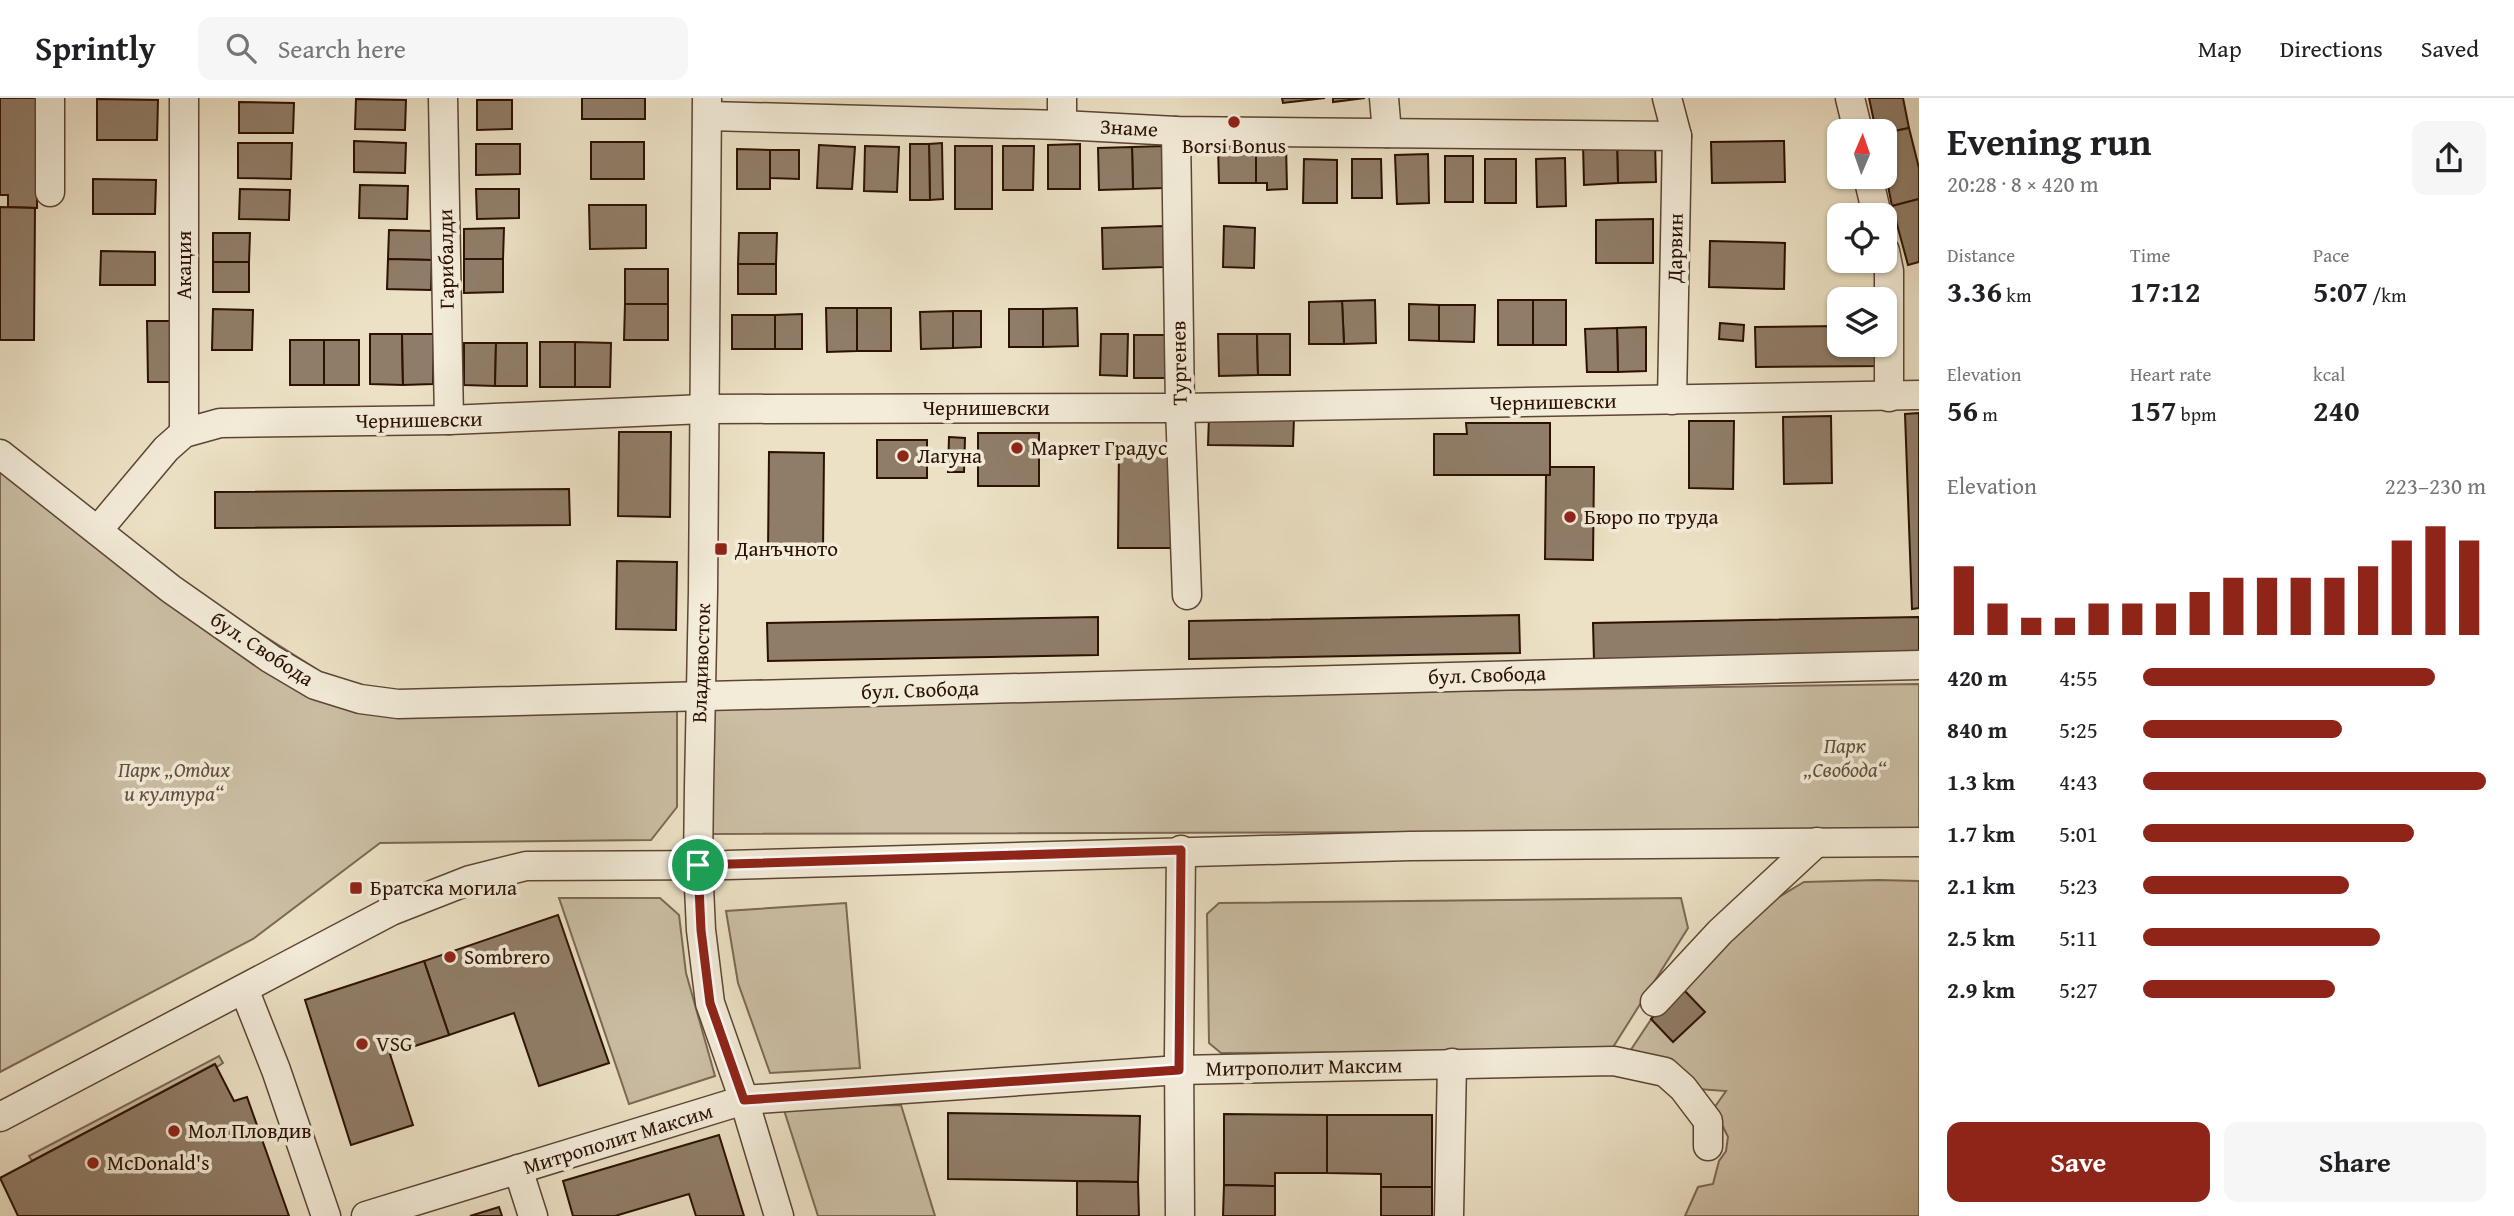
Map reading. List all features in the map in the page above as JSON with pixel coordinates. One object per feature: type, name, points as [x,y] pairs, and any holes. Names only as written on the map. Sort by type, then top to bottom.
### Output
[{"type":"street","points":[[50,98],[50,192]]},
{"type":"street","name":"Акация","points":[[184,98],[184,433]]},
{"type":"street","name":"Гарибалди","points":[[443,98],[449,420]]},
{"type":"street","points":[[1384,98],[1387,133]]},
{"type":"street","name":"Дарвин","points":[[1667,98],[1677,136],[1672,400]]},
{"type":"street","points":[[1850,98],[1855,119]]},
{"type":"street","name":"Знаме","points":[[707,107],[1062,112],[1176,131],[1677,136]]},
{"type":"street","name":"Владивосток","points":[[707,107],[704,592],[699,697],[698,865],[701,930],[710,1003],[744,1100],[779,1216]]},
{"type":"street","name":"Тургенев","points":[[1176,131],[1186,594]]},
{"type":"street","points":[[1889,273],[1889,397]]},
{"type":"street","name":"Чернишевски","points":[[98,530],[166,449],[184,433],[220,423],[449,420],[704,409],[1180,408],[1919,395]]},
{"type":"street","name":"бул. Свобода","points":[[0,454],[171,589],[271,659],[315,685],[360,699],[398,704],[1919,665]]},
{"type":"street","points":[[1655,1002],[1720,932],[1817,842]]},
{"type":"street","points":[[0,1117],[391,911],[470,880],[526,866],[698,865],[1437,845],[1919,842]]},
{"type":"street","points":[[1181,850],[1181,1216]]},
{"type":"street","points":[[244,989],[276,1070],[326,1216]]},
{"type":"street","name":"Митрополит Максим","points":[[366,1216],[744,1100],[1179,1070],[1614,1061],[1665,1072],[1683,1088],[1708,1121],[1707,1146]]},
{"type":"street","points":[[1449,1216],[1452,1063]]},
{"type":"street","points":[[518,1169],[533,1216]]},
{"type":"green space","name":"Парк „Отдих и култура“","points":[[0,462],[53,503],[383,711],[677,707],[677,807],[651,840],[380,843],[253,939],[0,1072]]},
{"type":"green space","name":"Парк „Свобода“","points":[[1919,684],[1919,831],[711,834],[710,702]]},
{"type":"green space","points":[[1919,881],[1919,1216],[1685,1216],[1698,1187],[1713,1184],[1719,1161],[1726,1151],[1728,1137],[1714,1108],[1726,1091],[1698,1089],[1628,1054],[1660,1006],[1752,913],[1804,882]]},
{"type":"green space","points":[[559,898],[660,898],[679,915],[686,973],[715,1076],[629,1104]]},
{"type":"green space","points":[[1681,898],[1688,928],[1610,1052],[1221,1053],[1209,1043],[1207,914],[1219,903]]},
{"type":"green space","points":[[846,903],[860,1068],[770,1073],[738,983],[726,911]]},
{"type":"green space","points":[[219,1056],[223,1063],[217,1067],[214,1064],[32,1161],[29,1156]]},
{"type":"green space","points":[[901,1105],[935,1216],[818,1216],[783,1107]]},
{"type":"building","points":[[0,98],[39,98],[37,208],[8,207],[8,195],[0,195]]},
{"type":"building","points":[[582,98],[645,98],[645,119],[582,119]]},
{"type":"building","points":[[1282,98],[1325,98],[1283,103]]},
{"type":"building","points":[[1333,98],[1365,98],[1333,102]]},
{"type":"building","points":[[1869,98],[1903,98],[1909,128],[1897,130],[1897,119],[1873,119]]},
{"type":"building","points":[[97,99],[158,100],[157,140],[97,140]]},
{"type":"building","points":[[356,99],[406,100],[405,130],[355,129]]},
{"type":"building","points":[[477,100],[512,100],[512,129],[477,130]]},
{"type":"building","points":[[239,102],[294,103],[293,133],[239,133]]},
{"type":"building","points":[[1909,128],[1919,168],[1919,199],[1897,205],[1891,203],[1889,189],[1897,189],[1897,130]]},
{"type":"building","points":[[354,141],[406,143],[405,173],[354,172]]},
{"type":"building","points":[[1655,141],[1656,182],[1618,183],[1617,143]]},
{"type":"building","points":[[1784,141],[1785,182],[1712,183],[1711,142]]},
{"type":"building","points":[[591,142],[644,142],[644,179],[591,179]]},
{"type":"building","points":[[238,143],[292,143],[291,179],[238,178]]},
{"type":"building","points":[[942,143],[943,199],[930,200],[929,144]]},
{"type":"building","points":[[1617,143],[1618,183],[1584,185],[1583,144]]},
{"type":"building","points":[[476,144],[520,144],[520,174],[476,175]]},
{"type":"building","points":[[910,144],[929,144],[930,200],[910,200]]},
{"type":"building","points":[[1080,144],[1080,189],[1048,189],[1048,145]]},
{"type":"building","points":[[1256,144],[1256,183],[1219,183],[1218,145]]},
{"type":"building","points":[[1256,144],[1286,144],[1287,189],[1267,190],[1267,183],[1256,183]]},
{"type":"building","points":[[819,145],[855,147],[852,189],[817,188]]},
{"type":"building","points":[[865,146],[899,147],[897,192],[864,191]]},
{"type":"building","points":[[955,146],[992,146],[992,209],[955,209]]},
{"type":"building","points":[[1003,146],[1034,146],[1033,190],[1003,190]]},
{"type":"building","points":[[1163,146],[1164,188],[1133,189],[1132,147]]},
{"type":"building","points":[[1132,147],[1133,189],[1099,190],[1098,148]]},
{"type":"building","points":[[737,149],[770,150],[770,189],[737,189]]},
{"type":"building","points":[[770,150],[799,150],[799,179],[770,178]]},
{"type":"building","points":[[1428,154],[1429,203],[1397,204],[1395,155]]},
{"type":"building","points":[[1445,156],[1473,156],[1473,202],[1445,202]]},
{"type":"building","points":[[1565,158],[1566,206],[1537,207],[1536,159]]},
{"type":"building","points":[[1304,159],[1337,160],[1337,203],[1303,203]]},
{"type":"building","points":[[1352,159],[1381,159],[1382,198],[1352,198]]},
{"type":"building","points":[[1485,159],[1516,159],[1516,203],[1485,203]]},
{"type":"building","points":[[93,179],[156,180],[155,214],[93,214]]},
{"type":"building","points":[[360,185],[408,186],[407,219],[359,218]]},
{"type":"building","points":[[240,189],[290,190],[289,220],[239,219]]},
{"type":"building","points":[[476,189],[519,189],[519,218],[477,219]]},
{"type":"building","points":[[1919,199],[1919,262],[1908,265],[1897,224],[1897,205]]},
{"type":"building","points":[[589,205],[646,205],[646,248],[590,249]]},
{"type":"building","points":[[0,207],[35,208],[34,340],[0,340]]},
{"type":"building","points":[[1653,219],[1653,263],[1596,263],[1596,220]]},
{"type":"building","points":[[1163,226],[1164,267],[1103,269],[1102,228]]},
{"type":"building","points":[[1224,226],[1255,228],[1254,268],[1223,267]]},
{"type":"building","points":[[504,228],[503,259],[464,259],[464,229]]},
{"type":"building","points":[[389,230],[433,231],[432,260],[388,259]]},
{"type":"building","points":[[213,233],[250,233],[249,262],[213,262]]},
{"type":"building","points":[[739,233],[777,233],[776,264],[738,264]]},
{"type":"building","points":[[1710,241],[1785,243],[1784,289],[1709,287]]},
{"type":"building","points":[[101,251],[155,252],[155,285],[100,285]]},
{"type":"building","points":[[388,259],[432,260],[431,290],[387,289]]},
{"type":"building","points":[[464,259],[503,259],[503,292],[464,293]]},
{"type":"building","points":[[213,262],[249,262],[249,292],[213,292]]},
{"type":"building","points":[[738,264],[776,264],[776,294],[738,294]]},
{"type":"building","points":[[625,269],[668,269],[668,304],[625,304]]},
{"type":"building","points":[[1375,300],[1376,343],[1344,344],[1342,301]]},
{"type":"building","points":[[1498,300],[1533,300],[1533,345],[1498,345]]},
{"type":"building","points":[[1533,300],[1566,300],[1566,345],[1533,345]]},
{"type":"building","points":[[1342,301],[1344,344],[1309,344],[1309,302]]},
{"type":"building","points":[[625,304],[668,304],[668,340],[624,340]]},
{"type":"building","points":[[1409,304],[1439,305],[1439,341],[1409,340]]},
{"type":"building","points":[[1439,305],[1475,305],[1474,342],[1439,341]]},
{"type":"building","points":[[826,308],[857,308],[857,351],[827,352]]},
{"type":"building","points":[[857,308],[891,308],[891,351],[857,351]]},
{"type":"building","points":[[1077,308],[1078,346],[1043,347],[1043,309]]},
{"type":"building","points":[[213,309],[253,310],[252,350],[212,350]]},
{"type":"building","points":[[1009,309],[1043,309],[1043,347],[1009,347]]},
{"type":"building","points":[[953,311],[981,311],[981,347],[953,348]]},
{"type":"building","points":[[953,311],[953,348],[921,349],[920,312]]},
{"type":"building","points":[[802,314],[802,349],[775,349],[775,315]]},
{"type":"building","points":[[732,315],[775,315],[775,349],[732,349]]},
{"type":"building","points":[[147,321],[182,321],[183,382],[148,382]]},
{"type":"building","points":[[1720,323],[1744,325],[1743,341],[1719,339]]},
{"type":"building","points":[[1827,326],[1827,357],[1886,357],[1886,366],[1756,367],[1755,327]]},
{"type":"building","points":[[1646,327],[1646,371],[1618,372],[1617,328]]},
{"type":"building","points":[[1617,328],[1618,372],[1587,372],[1585,329]]},
{"type":"building","points":[[370,334],[402,334],[403,385],[370,384]]},
{"type":"building","points":[[402,334],[434,334],[433,384],[403,385]]},
{"type":"building","points":[[1101,334],[1128,334],[1127,376],[1100,375]]},
{"type":"building","points":[[1218,334],[1257,334],[1258,375],[1219,376]]},
{"type":"building","points":[[1257,334],[1290,334],[1290,375],[1258,375]]},
{"type":"building","points":[[1134,335],[1169,335],[1170,378],[1134,378]]},
{"type":"building","points":[[290,340],[324,340],[324,385],[290,385]]},
{"type":"building","points":[[324,340],[359,340],[359,385],[324,385]]},
{"type":"building","points":[[540,342],[575,342],[575,387],[540,387]]},
{"type":"building","points":[[575,342],[611,343],[610,387],[575,387]]},
{"type":"building","points":[[464,343],[496,343],[495,386],[464,385]]},
{"type":"building","points":[[496,343],[527,343],[527,386],[495,386]]},
{"type":"building","points":[[1919,413],[1919,608],[1912,609],[1905,414]]},
{"type":"building","points":[[1209,416],[1294,417],[1293,446],[1208,445]]},
{"type":"building","points":[[1831,416],[1832,483],[1784,484],[1783,417]]},
{"type":"building","points":[[1689,421],[1734,421],[1733,489],[1689,488]]},
{"type":"building","points":[[1466,423],[1550,423],[1550,475],[1434,475],[1434,434],[1467,434]]},
{"type":"building","points":[[619,432],[671,432],[670,517],[618,516]]},
{"type":"building","points":[[978,433],[1039,433],[1039,486],[978,486]]},
{"type":"building","points":[[949,437],[965,438],[964,472],[948,472]]},
{"type":"building","points":[[877,440],[927,440],[927,478],[877,478]]},
{"type":"building","points":[[1119,448],[1174,448],[1173,548],[1118,548]]},
{"type":"building","points":[[769,452],[824,453],[823,552],[768,552]]},
{"type":"building","name":"Бюро по труда","points":[[1550,467],[1594,467],[1593,560],[1545,559],[1546,475],[1550,475]]},
{"type":"building","points":[[569,489],[570,525],[215,528],[215,492]]},
{"type":"building","points":[[617,561],[677,562],[676,630],[616,629]]},
{"type":"building","points":[[1519,615],[1520,653],[1189,659],[1189,621]]},
{"type":"building","points":[[1098,617],[1098,655],[768,661],[767,623]]},
{"type":"building","points":[[1919,617],[1919,655],[1594,661],[1593,623]]},
{"type":"building","points":[[558,915],[609,1063],[539,1086],[514,1013],[449,1035],[424,961]]},
{"type":"building","points":[[424,961],[449,1035],[390,1054],[413,1125],[351,1145],[305,1000]]},
{"type":"building","points":[[1683,989],[1705,1012],[1673,1042],[1651,1019]]},
{"type":"building","name":"Мол Пловдив","points":[[215,1064],[234,1101],[247,1097],[289,1216],[18,1216],[0,1178]]},
{"type":"building","points":[[948,1113],[1140,1116],[1138,1182],[948,1179]]},
{"type":"building","points":[[1224,1114],[1327,1115],[1327,1173],[1275,1173],[1275,1186],[1224,1185]]},
{"type":"building","points":[[1327,1115],[1432,1115],[1432,1187],[1381,1187],[1381,1174],[1327,1173]]},
{"type":"building","points":[[719,1135],[744,1216],[696,1216],[689,1194],[615,1216],[573,1216],[563,1181]]},
{"type":"building","points":[[1077,1181],[1138,1182],[1139,1216],[1077,1216]]},
{"type":"building","points":[[1224,1185],[1275,1186],[1275,1216],[1223,1216]]},
{"type":"building","points":[[1381,1187],[1432,1187],[1432,1216],[1381,1216]]},
{"type":"building","points":[[499,1207],[502,1216],[470,1216]]},
{"type":"place","name":"Borsi Bonus","points":[[1234,122]]},
{"type":"place","name":"Маркет Градус","points":[[1017,448]]},
{"type":"place","name":"Лагуна","points":[[903,456]]},
{"type":"place","name":"Бюро по труда","points":[[1570,517]]},
{"type":"place","name":"Данъчното","points":[[721,549]]},
{"type":"place","name":"Братска могила","points":[[356,888]]},
{"type":"place","name":"Sombrero","points":[[450,957]]},
{"type":"place","name":"VSG","points":[[362,1044]]},
{"type":"place","name":"Мол Пловдив","points":[[174,1131]]},
{"type":"place","name":"McDonald's","points":[[93,1163]]},
{"type":"route","points":[[1181,850],[1179,1070],[744,1100],[710,1003],[701,930],[698,865],[1181,850]]}]
